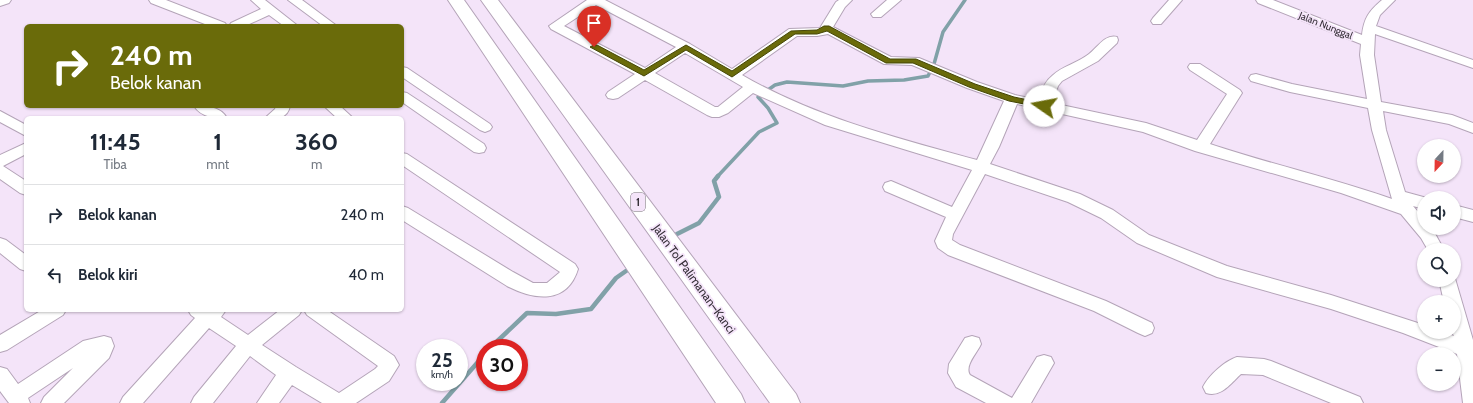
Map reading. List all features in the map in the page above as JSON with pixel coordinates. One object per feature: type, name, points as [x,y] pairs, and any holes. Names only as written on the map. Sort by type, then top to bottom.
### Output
[{"type":"highway","points":[[456,0],[731,403]]},
{"type":"highway","name":"Jalan Tol Palimanan–Kanci","points":[[489,0],[786,403]]},
{"type":"street","points":[[0,2],[5,0]]},
{"type":"street","points":[[257,0],[289,24]]},
{"type":"street","points":[[294,0],[328,24]]},
{"type":"street","points":[[754,88],[723,110],[712,112],[644,73],[555,26],[596,0],[686,47],[754,88],[830,122],[982,166],[1018,180],[1074,198],[1107,214],[1143,239],[1223,272],[1331,302],[1408,327],[1469,350]]},
{"type":"street","points":[[732,75],[794,32],[824,31],[840,5],[846,0]]},
{"type":"street","points":[[877,14],[895,0]]},
{"type":"street","points":[[1157,21],[1176,0]]},
{"type":"street","name":"Jalan Nunggal","points":[[1262,0],[1368,35],[1473,64]]},
{"type":"street","points":[[1389,0],[1374,14],[1368,35],[1367,55],[1374,103],[1379,130],[1398,196],[1432,243]]},
{"type":"street","points":[[164,1],[216,24]]},
{"type":"street","points":[[239,24],[270,10]]},
{"type":"street","points":[[826,28],[889,61],[914,61],[1012,99],[1146,128],[1200,147],[1346,189],[1407,210]]},
{"type":"street","points":[[1044,106],[1051,84],[1057,78],[1093,58],[1112,40]]},
{"type":"street","points":[[613,95],[644,73],[686,47]]},
{"type":"street","points":[[1195,67],[1235,93],[1200,147]]},
{"type":"street","points":[[404,72],[485,127]]},
{"type":"street","points":[[1256,78],[1290,88],[1374,103],[1452,120],[1473,128]]},
{"type":"street","points":[[404,97],[479,148]]},
{"type":"street","points":[[1012,99],[992,147],[945,234],[943,241],[944,244],[954,250],[1100,306],[1144,328]]},
{"type":"street","points":[[434,117],[453,106]]},
{"type":"street","points":[[204,108],[217,116]]},
{"type":"street","points":[[275,116],[282,111],[283,108]]},
{"type":"street","points":[[334,108],[344,116]]},
{"type":"street","points":[[0,116],[24,130]]},
{"type":"street","points":[[0,162],[24,149]]},
{"type":"street","points":[[404,159],[569,269],[568,277],[557,286],[547,291],[533,290],[512,279],[404,213]]},
{"type":"street","points":[[0,171],[24,188]]},
{"type":"street","points":[[891,187],[956,215]]},
{"type":"street","points":[[1398,196],[1417,201]]},
{"type":"street","points":[[1461,213],[1473,216]]},
{"type":"street","points":[[0,244],[24,262]]},
{"type":"street","points":[[0,344],[54,312]]},
{"type":"street","points":[[130,403],[207,312],[248,345],[289,373],[339,403],[382,375],[389,366],[387,362],[316,312]]},
{"type":"street","points":[[201,403],[248,345],[290,312]]},
{"type":"street","points":[[1461,325],[1469,350],[1473,403]]},
{"type":"street","points":[[0,375],[17,399],[85,350],[97,344],[104,344],[105,346],[102,352],[52,403]]},
{"type":"street","points":[[972,344],[959,364],[958,373],[963,380],[1005,403]]},
{"type":"street","points":[[1020,403],[1044,363]]},
{"type":"street","points":[[1213,388],[1237,366],[1254,366],[1272,370],[1353,403]]},
{"type":"street","points":[[267,403],[289,373]]},
{"type":"waterway","points":[[717,177],[759,132],[777,123],[768,108],[758,97],[775,85],[787,82],[843,86],[868,81],[904,80],[928,76],[934,64],[943,32],[965,0]]},
{"type":"waterway","points":[[677,234],[699,223],[719,197],[714,181],[718,176]]},
{"type":"waterway","points":[[500,339],[527,313],[556,314],[591,309],[616,278],[626,271]]},
{"type":"waterway","points":[[442,403],[476,364]]},
{"type":"route","points":[[594,47],[644,73],[686,47],[732,75],[794,32],[799,31],[810,33],[824,31],[826,28],[889,61],[914,61],[972,85],[1012,99],[1044,106]]}]
